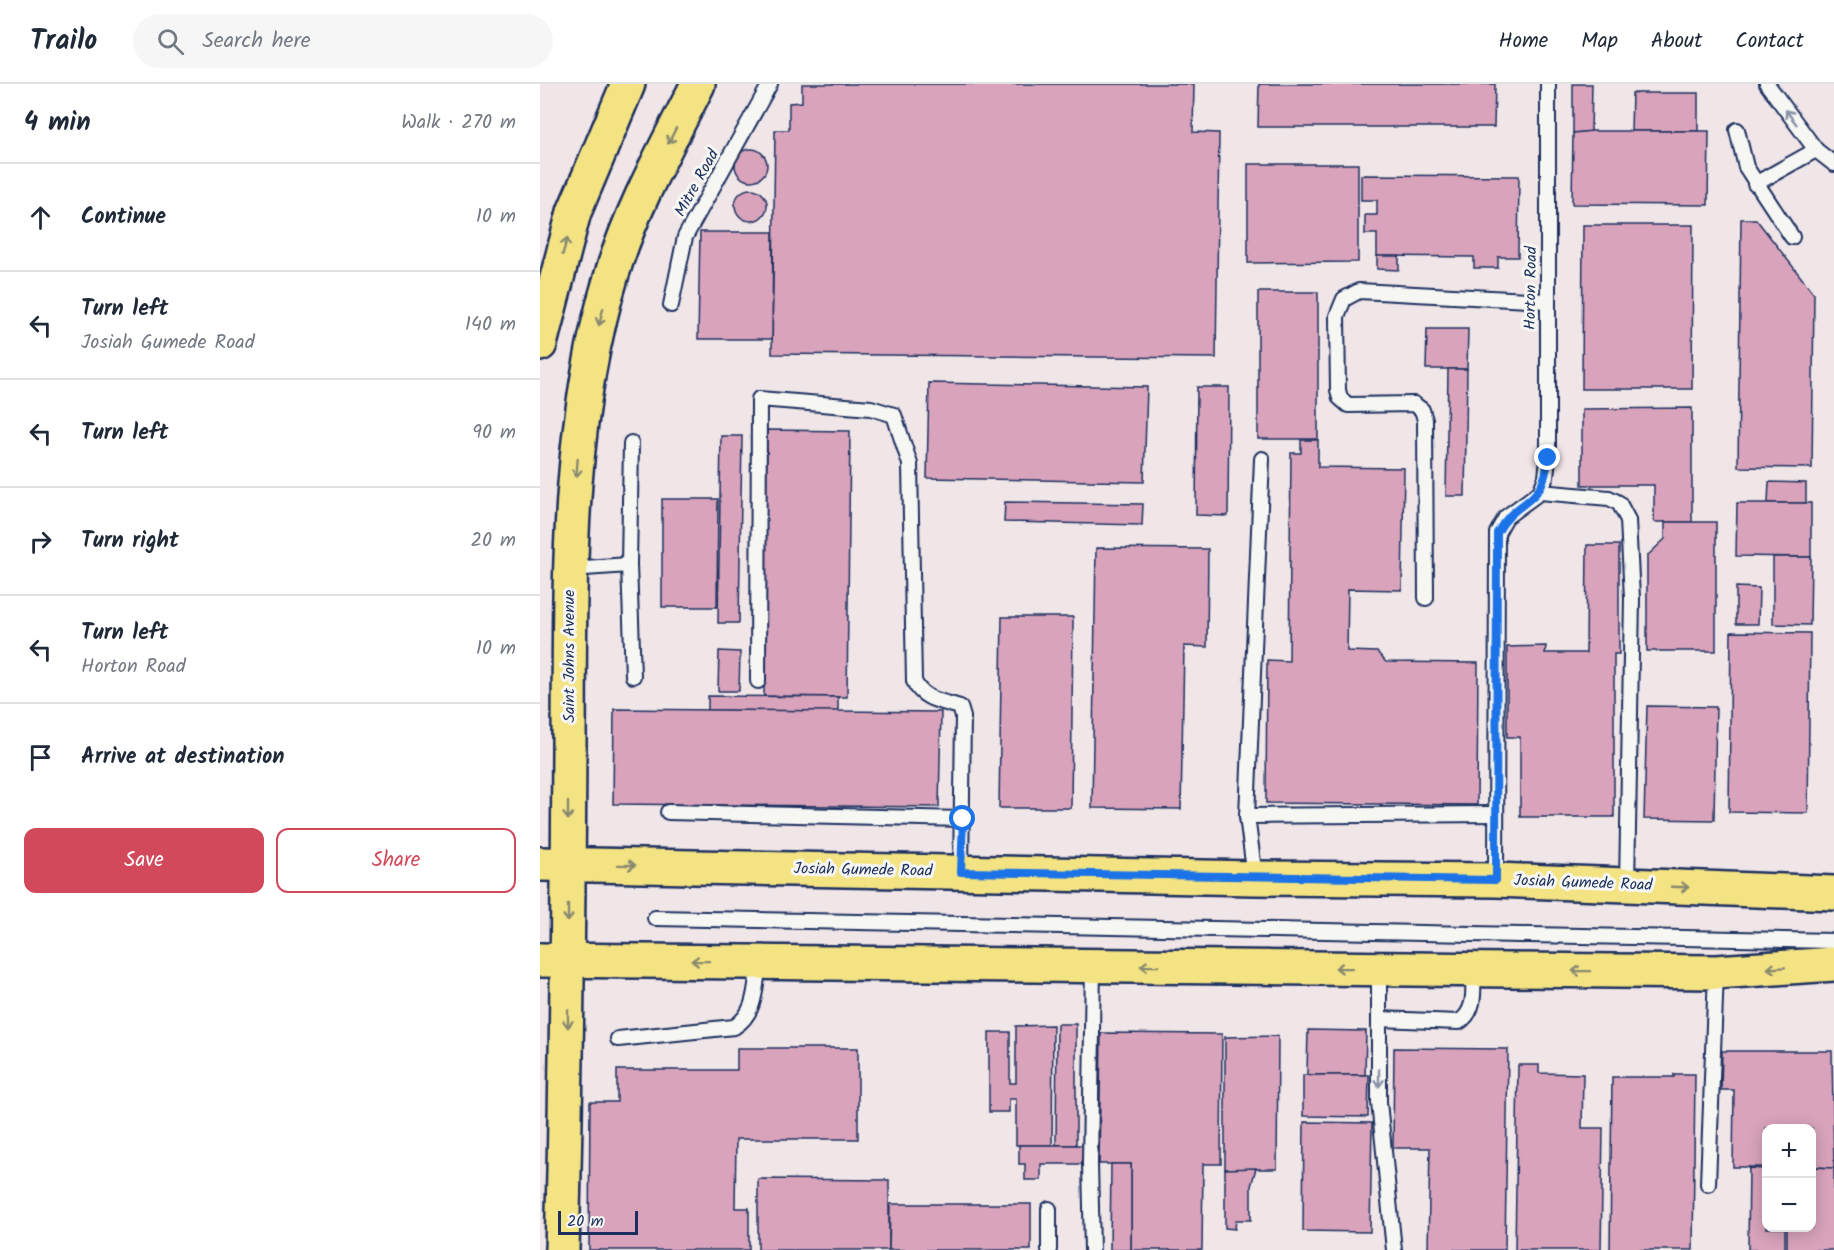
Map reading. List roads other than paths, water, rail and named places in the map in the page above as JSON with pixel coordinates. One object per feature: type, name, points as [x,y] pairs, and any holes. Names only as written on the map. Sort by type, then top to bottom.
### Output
[{"type":"main road","points":[[540,344],[574,212],[628,84]]},
{"type":"main road","name":"Saint Johns Avenue","points":[[562,1250],[554,961],[554,864],[570,569],[582,409],[612,274],[637,205],[698,84]]},
{"type":"main road","name":"Josiah Gumede Road","points":[[554,864],[1256,878],[1496,880],[1834,893]]},
{"type":"main road","points":[[554,961],[1716,972],[1834,964]]},
{"type":"lane","name":"Mitre Road","points":[[671,305],[685,237],[770,84]]},
{"type":"lane","name":"Horton Road","points":[[1540,492],[1546,477],[1548,458],[1548,84]]},
{"type":"lane","points":[[1767,84],[1816,150],[1834,164]]},
{"type":"lane","points":[[1737,130],[1746,167],[1755,184],[1792,237]]},
{"type":"lane","points":[[1755,184],[1816,150]]},
{"type":"lane","points":[[1426,598],[1425,420],[1422,410],[1414,404],[1348,405],[1340,398],[1337,316],[1344,299],[1359,291],[1547,301]]},
{"type":"lane","points":[[758,681],[759,399],[872,408],[894,415],[910,464],[914,681],[922,693],[932,699],[960,707],[963,717],[961,872]]},
{"type":"lane","points":[[632,443],[629,565],[633,676]]},
{"type":"lane","points":[[1256,878],[1247,816],[1262,459]]},
{"type":"lane","points":[[1496,880],[1497,533],[1506,517],[1540,492],[1609,498],[1619,503],[1628,520],[1632,598],[1627,885]]},
{"type":"lane","points":[[570,569],[629,565]]},
{"type":"lane","points":[[668,812],[963,819]]},
{"type":"lane","points":[[1247,816],[1496,814]]},
{"type":"lane","points":[[655,918],[1834,941]]},
{"type":"lane","points":[[618,1039],[734,1027],[742,1023],[751,1009],[759,962]]},
{"type":"lane","points":[[1092,1250],[1090,1164],[1093,965]]},
{"type":"lane","points":[[1379,968],[1379,1102],[1383,1164],[1394,1250]]},
{"type":"lane","points":[[1379,1019],[1459,1022],[1467,1017],[1471,1010],[1473,970]]},
{"type":"lane","points":[[1708,1184],[1716,972]]},
{"type":"lane","points":[[1048,1250],[1049,1209]]}]
